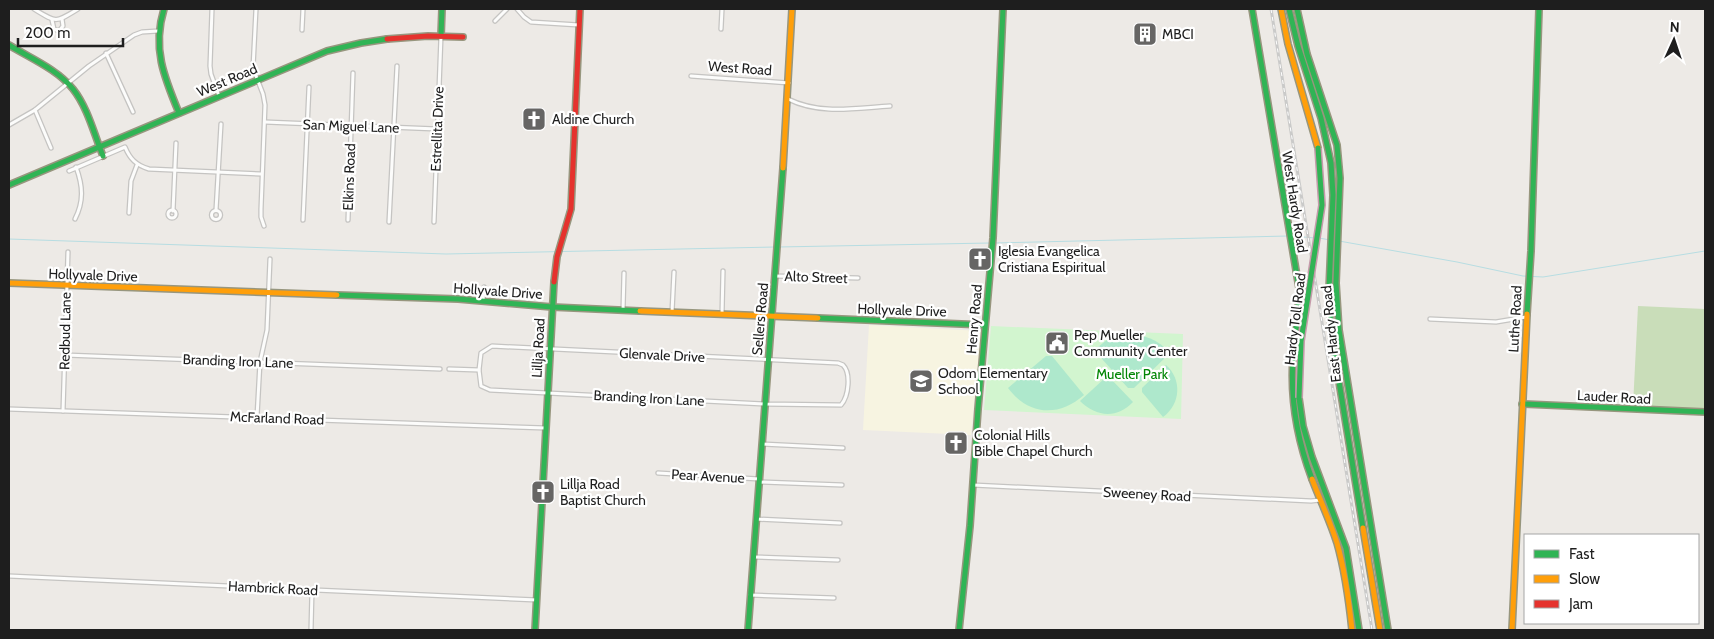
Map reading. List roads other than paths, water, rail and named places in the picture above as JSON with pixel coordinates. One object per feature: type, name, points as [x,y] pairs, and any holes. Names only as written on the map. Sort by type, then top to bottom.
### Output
[{"type":"main road","points":[[164,9],[158,31],[160,62],[179,113]]},
{"type":"main road","points":[[440,36],[442,9]]},
{"type":"main road","name":"Lillja Road","points":[[535,630],[552,306],[557,255],[572,209],[580,9]]},
{"type":"main road","name":"Sellers Road","points":[[748,630],[778,241],[792,9]]},
{"type":"main road","name":"Henry Road","points":[[959,630],[993,238],[1003,9]]},
{"type":"main road","name":"West Hardy Road","points":[[1252,9],[1288,232],[1299,288],[1292,399],[1299,440],[1332,528],[1344,571],[1352,630]]},
{"type":"main road","name":"Hardy Toll Road","points":[[1281,9],[1288,48],[1312,123],[1318,148],[1321,174],[1322,205],[1301,341],[1299,398],[1303,426],[1312,457],[1346,548],[1359,630]]},
{"type":"main road","name":"Hardy Toll Road","points":[[1289,9],[1294,33],[1330,155],[1333,182],[1328,297],[1331,333],[1380,630]]},
{"type":"main road","name":"East Hardy Road","points":[[1297,9],[1307,54],[1337,145],[1340,178],[1336,304],[1388,630]]},
{"type":"main road","name":"Luthe Road","points":[[1512,630],[1526,317],[1530,270],[1540,9]]},
{"type":"main road","name":"West Road","points":[[9,185],[320,54],[363,42],[391,37],[463,37]]},
{"type":"main road","points":[[9,45],[68,83],[78,96],[103,156]]},
{"type":"main road","name":"Hollyvale Drive","points":[[9,284],[458,300],[623,310],[985,326]]},
{"type":"main road","name":"Lauder Road","points":[[1522,404],[1705,412]]},
{"type":"street","points":[[34,9],[52,20],[62,19],[78,9]]},
{"type":"street","points":[[212,9],[210,66],[219,96]]},
{"type":"street","points":[[256,9],[253,62],[265,105],[261,174],[261,217],[264,226]]},
{"type":"street","points":[[302,30],[303,9]]},
{"type":"street","points":[[495,21],[508,9]]},
{"type":"street","points":[[517,9],[524,17],[534,22],[580,24]]},
{"type":"street","points":[[721,29],[722,9]]},
{"type":"street","points":[[52,20],[54,29],[59,31],[63,26],[62,19]]},
{"type":"street","points":[[9,125],[35,110],[106,53],[134,35],[142,32],[158,31]]},
{"type":"street","name":"Estrellita Drive","points":[[434,222],[440,36]]},
{"type":"street","points":[[106,53],[133,112]]},
{"type":"street","points":[[389,222],[397,66]]},
{"type":"street","name":"Elkins Road","points":[[348,220],[352,73]]},
{"type":"street","name":"West Road","points":[[691,76],[789,82]]},
{"type":"street","points":[[303,220],[309,87]]},
{"type":"street","points":[[788,99],[798,104],[819,109],[842,110],[890,106]]},
{"type":"street","points":[[35,110],[52,148]]},
{"type":"street","name":"San Miguel Lane","points":[[265,122],[437,129]]},
{"type":"street","points":[[216,210],[221,124]]},
{"type":"street","points":[[173,210],[176,143]]},
{"type":"street","points":[[69,171],[125,146],[137,165],[150,169],[261,174]]},
{"type":"street","points":[[129,213],[131,181],[137,165]]},
{"type":"street","points":[[75,219],[79,211],[82,194],[81,180],[76,168]]},
{"type":"street","name":"Redbud Lane","points":[[63,410],[68,252]]},
{"type":"street","points":[[257,417],[260,362],[267,330],[270,259]]},
{"type":"street","points":[[722,314],[723,271]]},
{"type":"street","points":[[672,312],[674,272]]},
{"type":"street","points":[[623,310],[624,273]]},
{"type":"street","name":"Alto Street","points":[[775,276],[858,278]]},
{"type":"street","points":[[483,302],[484,287]]},
{"type":"street","points":[[1430,319],[1496,322],[1526,317]]},
{"type":"street","name":"Glenvale Drive","points":[[479,370],[481,353],[492,346],[843,365],[847,372],[847,385]]},
{"type":"street","name":"Branding Iron Lane","points":[[65,355],[440,369]]},
{"type":"street","points":[[449,369],[479,370]]},
{"type":"street","name":"Branding Iron Lane","points":[[479,370],[481,386],[486,389],[547,394],[765,404],[841,405],[845,399],[847,385]]},
{"type":"street","name":"McFarland Road","points":[[9,409],[545,428]]},
{"type":"street","points":[[762,444],[843,448]]},
{"type":"street","name":"Pear Avenue","points":[[658,474],[842,485]]},
{"type":"street","name":"Sweeney Road","points":[[973,485],[1320,500]]},
{"type":"street","points":[[756,519],[840,523]]},
{"type":"street","points":[[753,558],[838,560]]},
{"type":"street","name":"Hambrick Road","points":[[9,576],[537,600]]},
{"type":"street","points":[[311,630],[312,590]]},
{"type":"street","points":[[750,595],[834,598]]},
{"type":"waterway","points":[[994,243],[1288,236]]},
{"type":"waterway","points":[[1292,236],[1315,238]]},
{"type":"waterway","points":[[1319,238],[1330,240]]},
{"type":"waterway","points":[[9,239],[446,254],[775,247]]},
{"type":"waterway","points":[[1339,241],[1523,276],[1543,277],[1705,251]]},
{"type":"waterway","points":[[779,247],[990,243]]},
{"type":"railway","points":[[1271,9],[1372,630]]},
{"type":"place","name":"MBCI","points":[[1145,34]]},
{"type":"place","name":"Aldine Church","points":[[534,119]]},
{"type":"place","name":"Iglesia Evangelica Cristiana Espiritual","points":[[980,259]]},
{"type":"place","name":"Pep Mueller Community Center","points":[[1057,343]]},
{"type":"place","name":"Odom Elementary School","points":[[921,381]]},
{"type":"place","name":"Colonial Hills Bible Chapel Church","points":[[956,443]]},
{"type":"place","name":"Lillja Road Baptist Church","points":[[543,492]]},
{"type":"park label","name":"Mueller Park","points":[[1132,374]]}]
